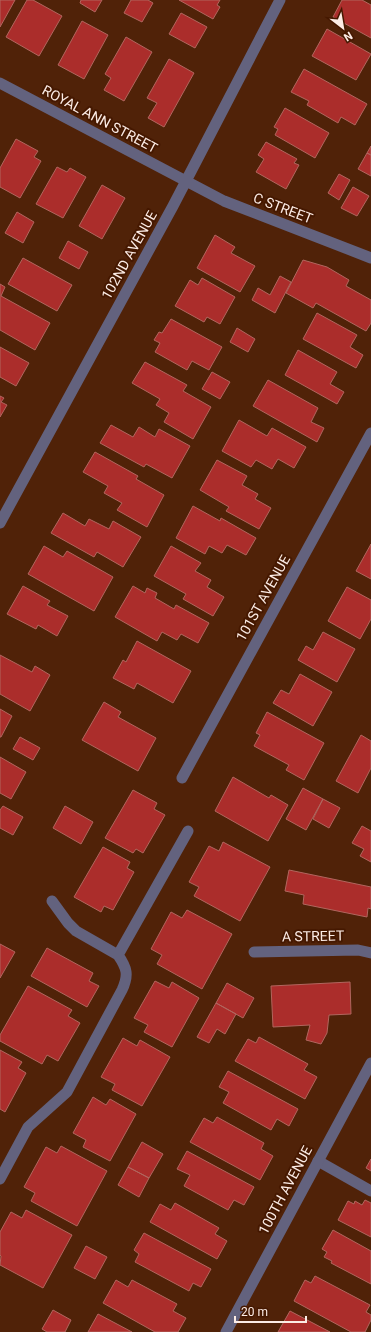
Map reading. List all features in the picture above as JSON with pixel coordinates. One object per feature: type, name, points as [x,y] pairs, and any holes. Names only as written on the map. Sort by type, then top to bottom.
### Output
[{"type":"street","name":"102ND AVENUE","points":[[0,523],[186,181],[280,0]]},
{"type":"street","name":"ROYAL ANN STREET","points":[[0,83],[186,181]]},
{"type":"street","name":"C STREET","points":[[186,181],[224,201],[371,258]]},
{"type":"street","name":"101ST AVENUE","points":[[182,778],[371,433]]},
{"type":"street","points":[[118,955],[188,831]]},
{"type":"street","points":[[0,1179],[28,1127],[67,1092],[126,980],[127,971],[124,962],[118,955],[76,931],[68,923],[52,901]]},
{"type":"street","name":"A STREET","points":[[254,952],[358,950],[371,953]]},
{"type":"street","name":"100TH AVENUE","points":[[226,1332],[371,1063]]},
{"type":"street","points":[[318,1161],[371,1191]]},
{"type":"building","points":[[0,0],[15,0],[0,27]]},
{"type":"building","points":[[27,0],[33,0],[62,16],[39,56],[6,37]]},
{"type":"building","points":[[81,0],[102,0],[95,12],[80,3]]},
{"type":"building","points":[[131,0],[148,0],[153,3],[142,22],[124,13]]},
{"type":"building","points":[[179,0],[220,0],[217,5],[220,7],[213,19]]},
{"type":"building","points":[[342,0],[362,0],[371,5],[371,38],[333,17]]},
{"type":"building","points":[[181,13],[207,27],[195,48],[169,34]]},
{"type":"building","points":[[82,21],[108,35],[84,79],[58,65]]},
{"type":"building","points":[[327,29],[371,54],[356,80],[312,56]]},
{"type":"building","points":[[126,37],[152,52],[124,101],[104,90],[111,78],[105,74]]},
{"type":"building","points":[[169,59],[194,73],[164,127],[148,118],[157,103],[147,98]]},
{"type":"building","points":[[304,69],[367,104],[355,125],[341,117],[338,123],[307,105],[309,101],[291,92]]},
{"type":"building","points":[[285,108],[329,133],[315,158],[275,135],[278,129],[274,127]]},
{"type":"building","points":[[16,139],[38,151],[34,157],[41,161],[20,198],[0,187],[0,168]]},
{"type":"building","points":[[266,142],[297,159],[294,163],[299,165],[286,189],[256,172],[264,159],[258,155]]},
{"type":"building","points":[[371,146],[371,155],[367,153]]},
{"type":"building","points":[[367,153],[371,155],[371,176],[358,169]]},
{"type":"building","points":[[57,167],[67,172],[70,168],[86,177],[63,218],[36,204]]},
{"type":"building","points":[[339,174],[350,180],[339,200],[328,193]]},
{"type":"building","points":[[102,185],[125,198],[102,239],[79,226]]},
{"type":"building","points":[[353,187],[369,196],[357,216],[341,208]]},
{"type":"building","points":[[17,212],[34,222],[23,243],[5,233]]},
{"type":"building","points":[[215,235],[235,247],[231,253],[255,266],[240,292],[197,268]]},
{"type":"building","points":[[68,241],[88,252],[79,269],[59,258]]},
{"type":"building","points":[[23,258],[72,285],[57,311],[8,284]]},
{"type":"building","points":[[303,260],[327,267],[349,280],[346,286],[371,300],[371,323],[366,331],[316,303],[313,308],[286,293]]},
{"type":"building","points":[[280,276],[291,282],[275,313],[252,300],[258,288],[270,295]]},
{"type":"building","points":[[202,278],[235,297],[220,324],[207,317],[204,322],[175,306],[190,280],[198,285]]},
{"type":"building","points":[[0,284],[5,287],[1,296],[50,323],[35,350],[0,330]]},
{"type":"building","points":[[317,313],[357,335],[350,347],[363,355],[356,368],[303,339]]},
{"type":"building","points":[[171,319],[222,347],[209,370],[192,361],[187,370],[155,352],[160,343],[154,340],[159,332],[162,333]]},
{"type":"building","points":[[237,328],[255,339],[248,352],[230,342]]},
{"type":"building","points":[[0,347],[29,363],[16,386],[0,377]]},
{"type":"building","points":[[298,350],[337,372],[330,384],[344,392],[337,404],[285,375]]},
{"type":"building","points":[[145,362],[187,385],[183,391],[211,407],[193,439],[164,422],[169,413],[156,405],[160,399],[132,383]]},
{"type":"building","points":[[212,372],[230,382],[220,399],[202,389]]},
{"type":"building","points":[[268,380],[318,408],[311,422],[324,428],[317,442],[253,406]]},
{"type":"building","points":[[0,396],[4,398],[1,402],[7,405],[0,417]]},
{"type":"building","points":[[239,420],[267,436],[272,428],[306,447],[294,468],[278,459],[272,469],[256,460],[251,467],[222,451]]},
{"type":"building","points":[[111,425],[133,437],[139,427],[155,437],[159,429],[190,446],[172,478],[146,464],[144,467],[100,443]]},
{"type":"building","points":[[95,452],[138,476],[136,479],[164,495],[147,527],[117,510],[122,503],[104,493],[108,486],[83,472]]},
{"type":"building","points":[[217,460],[247,476],[242,485],[258,494],[255,499],[271,508],[259,529],[226,511],[229,507],[200,490]]},
{"type":"building","points":[[193,506],[220,521],[221,518],[256,538],[246,555],[227,545],[222,553],[209,546],[205,554],[176,538]]},
{"type":"building","points":[[63,513],[85,526],[89,519],[109,529],[113,521],[141,537],[123,567],[97,552],[94,557],[51,533]]},
{"type":"building","points":[[371,544],[371,579],[356,571]]},
{"type":"building","points":[[44,546],[63,557],[67,551],[113,577],[94,611],[28,574]]},
{"type":"building","points":[[171,546],[201,563],[195,571],[211,580],[207,587],[224,597],[213,616],[183,599],[186,594],[154,576]]},
{"type":"building","points":[[23,586],[50,601],[47,605],[68,616],[57,636],[38,625],[36,629],[7,614]]},
{"type":"building","points":[[133,586],[145,593],[147,588],[157,593],[155,598],[174,609],[176,605],[209,623],[198,643],[181,634],[177,640],[162,632],[157,641],[115,617]]},
{"type":"building","points":[[347,587],[371,600],[371,619],[360,639],[328,621]]},
{"type":"building","points":[[323,632],[355,649],[337,682],[298,660],[306,646],[313,650]]},
{"type":"building","points":[[137,641],[191,671],[173,703],[137,683],[134,689],[113,678],[123,660],[126,662]]},
{"type":"building","points":[[0,655],[32,672],[35,666],[50,675],[30,711],[0,694]]},
{"type":"building","points":[[300,674],[332,692],[313,726],[273,703],[281,690],[289,694]]},
{"type":"building","points":[[104,702],[121,712],[118,717],[156,738],[138,771],[82,740]]},
{"type":"building","points":[[0,709],[12,716],[1,737],[0,737]]},
{"type":"building","points":[[267,712],[324,743],[304,780],[286,770],[289,765],[254,746],[260,735],[256,733]]},
{"type":"building","points":[[361,735],[371,741],[371,768],[358,793],[336,781]]},
{"type":"building","points":[[20,737],[40,748],[33,760],[13,749]]},
{"type":"building","points":[[0,757],[26,772],[11,799],[0,793]]},
{"type":"building","points":[[233,777],[269,798],[271,795],[288,805],[268,841],[215,811]]},
{"type":"building","points":[[303,788],[323,799],[306,830],[286,819]]},
{"type":"building","points":[[133,790],[157,803],[154,809],[165,815],[143,853],[136,849],[133,853],[105,838]]},
{"type":"building","points":[[323,799],[340,808],[329,828],[313,819]]},
{"type":"building","points":[[3,806],[23,817],[13,835],[0,828],[0,810]]},
{"type":"building","points":[[65,806],[93,822],[81,844],[53,828]]},
{"type":"building","points":[[362,826],[371,831],[371,862],[360,856],[364,849],[352,843]]},
{"type":"building","points":[[223,842],[270,867],[240,921],[194,896],[199,887],[189,882],[209,846],[219,851]]},
{"type":"building","points":[[103,847],[130,862],[127,868],[134,872],[113,910],[104,906],[101,912],[74,897]]},
{"type":"building","points":[[289,870],[371,887],[371,909],[368,908],[367,917],[303,904],[304,895],[285,891]]},
{"type":"building","points":[[187,910],[232,934],[202,989],[157,964],[162,955],[151,949],[171,912],[182,918]]},
{"type":"building","points":[[0,944],[15,952],[0,978]]},
{"type":"building","points":[[47,948],[93,973],[89,981],[99,986],[87,1007],[31,976]]},
{"type":"building","points":[[155,981],[169,988],[172,982],[199,998],[172,1047],[144,1032],[148,1025],[134,1018]]},
{"type":"building","points":[[350,982],[351,1014],[329,1015],[327,1033],[321,1044],[306,1040],[310,1025],[273,1027],[271,986]]},
{"type":"building","points":[[227,983],[254,998],[243,1018],[216,1003]]},
{"type":"building","points":[[28,986],[72,1010],[68,1016],[80,1023],[58,1061],[47,1055],[42,1064],[0,1041],[0,1035]]},
{"type":"building","points":[[216,1003],[236,1014],[225,1034],[217,1029],[209,1043],[197,1037]]},
{"type":"building","points":[[259,1037],[308,1064],[304,1070],[317,1077],[305,1099],[235,1061],[248,1039],[256,1043]]},
{"type":"building","points":[[123,1038],[137,1046],[140,1040],[170,1057],[142,1106],[112,1090],[115,1084],[101,1077]]},
{"type":"building","points":[[0,1050],[22,1062],[18,1068],[26,1073],[5,1112],[0,1109]]},
{"type":"building","points":[[228,1071],[298,1109],[289,1126],[277,1119],[271,1130],[223,1103],[229,1092],[219,1087]]},
{"type":"building","points":[[93,1097],[106,1105],[110,1099],[136,1114],[110,1161],[83,1147],[86,1140],[73,1133]]},
{"type":"building","points":[[217,1117],[264,1143],[261,1149],[273,1156],[260,1180],[190,1142],[204,1118],[213,1123]]},
{"type":"building","points":[[142,1142],[163,1154],[149,1178],[128,1167]]},
{"type":"building","points":[[61,1146],[107,1171],[77,1226],[31,1201],[35,1193],[24,1187],[46,1147],[57,1153]]},
{"type":"building","points":[[187,1151],[254,1187],[244,1205],[234,1200],[228,1210],[184,1186],[190,1175],[177,1169]]},
{"type":"building","points":[[371,1159],[371,1171],[366,1168]]},
{"type":"building","points":[[128,1167],[149,1178],[139,1197],[118,1185]]},
{"type":"building","points":[[365,1200],[371,1203],[371,1237],[338,1220],[348,1201],[354,1204],[355,1201],[362,1205]]},
{"type":"building","points":[[175,1203],[219,1228],[215,1234],[227,1241],[217,1259],[150,1222],[160,1204],[171,1210]]},
{"type":"building","points":[[26,1210],[72,1235],[43,1288],[0,1265],[0,1232],[11,1212],[22,1218]]},
{"type":"building","points":[[333,1230],[371,1251],[371,1284],[331,1263],[332,1261],[324,1257],[327,1252],[322,1249]]},
{"type":"building","points":[[144,1233],[211,1269],[201,1287],[193,1283],[189,1291],[135,1262],[139,1254],[134,1250]]},
{"type":"building","points":[[86,1246],[107,1257],[95,1279],[74,1268]]},
{"type":"building","points":[[315,1276],[370,1305],[366,1312],[371,1315],[371,1320],[365,1332],[351,1332],[294,1301],[305,1280],[311,1283]]},
{"type":"building","points":[[116,1280],[128,1287],[132,1280],[177,1304],[173,1311],[186,1318],[178,1332],[155,1332],[103,1303]]},
{"type":"building","points":[[53,1310],[71,1320],[65,1332],[47,1332],[42,1329]]},
{"type":"building","points":[[290,1311],[330,1332],[278,1332]]},
{"type":"building","points":[[98,1314],[132,1332],[88,1332]]}]
